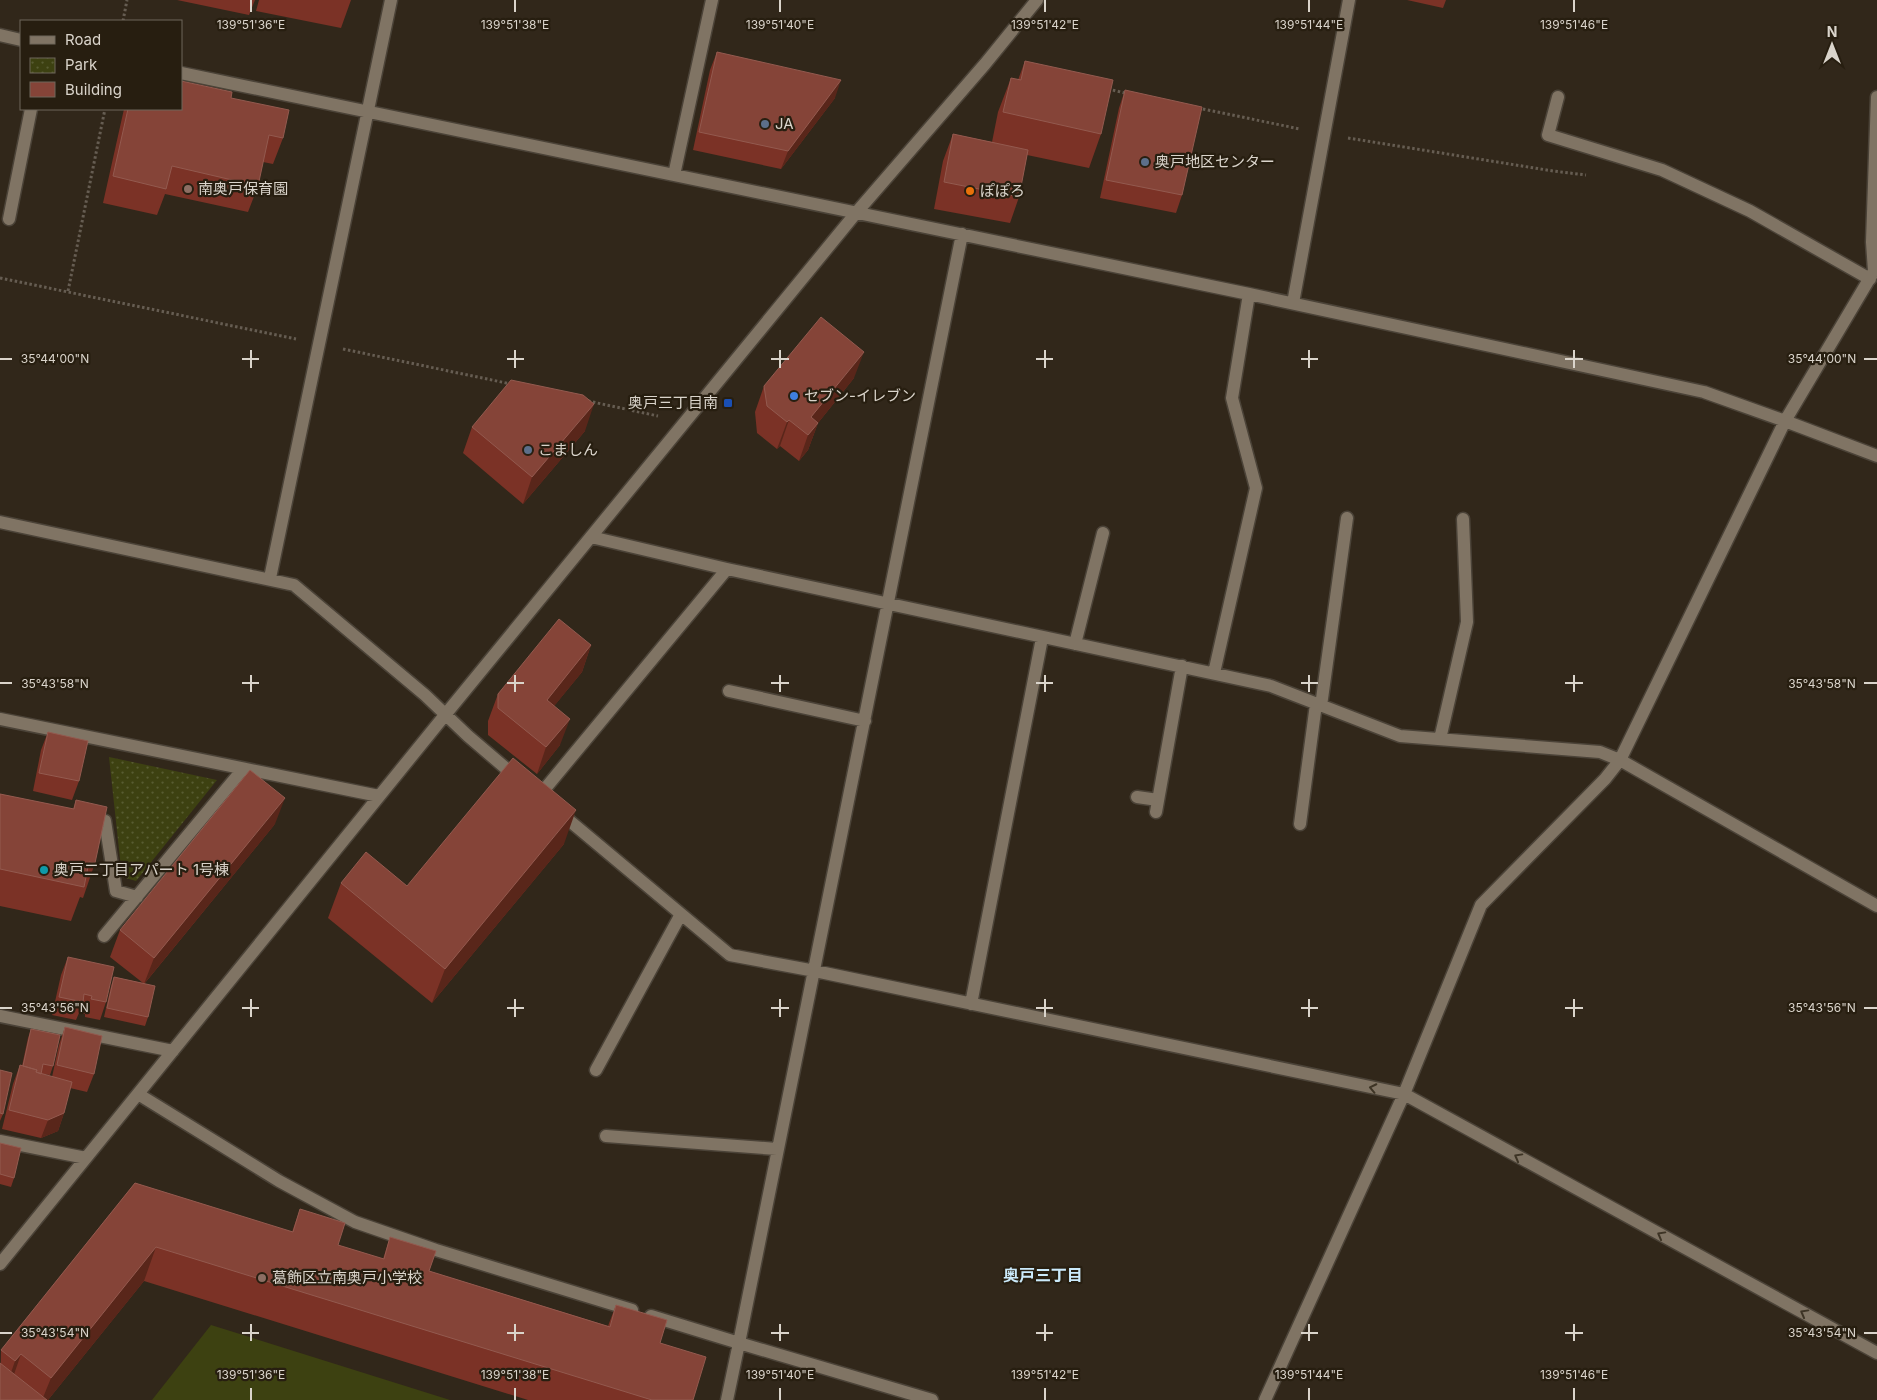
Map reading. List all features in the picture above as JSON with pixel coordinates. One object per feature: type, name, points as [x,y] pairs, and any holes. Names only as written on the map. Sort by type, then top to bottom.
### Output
[{"type":"street","points":[[270,578],[391,0]]},
{"type":"street","points":[[674,176],[712,0]]},
{"type":"street","points":[[0,1264],[379,796],[856,213],[985,64],[1037,0]]},
{"type":"street","points":[[1293,304],[1349,0]]},
{"type":"street","points":[[0,35],[20,40]]},
{"type":"street","points":[[182,73],[1249,294],[1704,392],[1877,456]]},
{"type":"street","points":[[1558,97],[1548,135],[1662,170],[1750,211],[1874,273]]},
{"type":"street","points":[[1265,1400],[1404,1094],[1481,905],[1605,778],[1620,760],[1785,421],[1874,273],[1872,242],[1877,97]]},
{"type":"street","points":[[9,219],[31,110]]},
{"type":"street","points":[[727,1400],[889,604],[962,234]]},
{"type":"street","points":[[1214,673],[1256,488],[1232,398],[1249,294]]},
{"type":"street","points":[[1300,824],[1347,518]]},
{"type":"street","points":[[1440,739],[1468,622],[1463,519]]},
{"type":"street","points":[[0,522],[294,584],[425,695],[445,715],[532,790],[730,955],[1404,1094],[1877,1353]]},
{"type":"street","points":[[1075,644],[1102,532]]},
{"type":"street","points":[[591,537],[727,569],[1271,686],[1400,736],[1600,752],[1620,760],[1877,906]]},
{"type":"street","points":[[532,790],[727,569]]},
{"type":"street","points":[[970,1004],[1042,638]]},
{"type":"street","points":[[1137,797],[1157,806],[1182,666]]},
{"type":"street","points":[[728,691],[865,721]]},
{"type":"street","points":[[0,719],[379,796]]},
{"type":"street","points":[[104,936],[244,769]]},
{"type":"street","points":[[77,816],[105,821],[116,891],[137,897]]},
{"type":"street","points":[[596,1070],[681,914]]},
{"type":"street","points":[[0,1016],[172,1051]]},
{"type":"street","points":[[138,1094],[279,1180],[355,1222],[436,1250],[932,1400]]},
{"type":"street","points":[[606,1136],[777,1149]]},
{"type":"street","points":[[0,1140],[86,1158]]},
{"type":"path","points":[[123,20],[127,0]]},
{"type":"path","points":[[68,291],[105,110]]},
{"type":"green space","points":[[109,757],[217,780],[136,881],[122,877]]},
{"type":"green space","points":[[211,1325],[450,1400],[152,1400]]},
{"type":"building","points":[[717,52],[841,80],[788,151],[699,132]]},
{"type":"building","points":[[1025,61],[1113,80],[1101,134],[1003,112],[1011,78],[1021,80]]},
{"type":"building","points":[[182,81],[232,92],[231,98],[289,110],[283,138],[269,135],[258,186],[172,166],[166,189],[113,176],[128,110],[182,110]]},
{"type":"building","points":[[1125,90],[1202,107],[1182,195],[1106,180]]},
{"type":"building","points":[[953,134],[1028,150],[1019,197],[944,182]]},
{"type":"building","points":[[821,317],[864,352],[811,417],[818,423],[808,435],[789,420],[787,422],[767,406],[764,386]]},
{"type":"building","points":[[511,380],[583,395],[594,404],[532,477],[472,427]]},
{"type":"building","points":[[559,619],[591,645],[547,700],[570,719],[546,747],[498,708],[498,694]]},
{"type":"building","points":[[48,732],[88,741],[79,781],[39,773]]},
{"type":"building","points":[[513,758],[576,810],[445,969],[341,883],[366,852],[407,886]]},
{"type":"building","points":[[250,770],[285,798],[154,958],[120,930]]},
{"type":"building","points":[[0,794],[74,809],[76,800],[107,807],[95,863],[89,862],[84,887],[0,869]]},
{"type":"building","points":[[68,957],[114,967],[106,1002],[91,999],[92,996],[84,994],[83,1002],[59,997]]},
{"type":"building","points":[[114,977],[155,986],[148,1017],[107,1008]]},
{"type":"building","points":[[65,1027],[102,1036],[94,1074],[57,1065]]},
{"type":"building","points":[[31,1029],[60,1035],[53,1066],[43,1064],[41,1074],[36,1072],[37,1070],[23,1066]]},
{"type":"building","points":[[20,1065],[37,1070],[36,1072],[72,1082],[64,1113],[48,1120],[9,1110]]},
{"type":"building","points":[[0,1070],[12,1073],[3,1114],[0,1113]]},
{"type":"building","points":[[0,1143],[21,1148],[14,1178],[0,1174]]},
{"type":"building","points":[[135,1183],[293,1232],[300,1209],[345,1223],[338,1245],[384,1259],[390,1237],[436,1251],[429,1271],[610,1327],[616,1305],[667,1320],[660,1343],[706,1357],[693,1400],[652,1400],[156,1247],[51,1378],[21,1354],[15,1361],[1,1350]]},
{"type":"building","points":[[0,1363],[47,1400],[0,1400]]},
{"type":"place","name":"JA","points":[[765,124]]},
{"type":"place","name":"奥戸地区センター","points":[[1145,162]]},
{"type":"place","name":"南奥戸保育園","points":[[188,189]]},
{"type":"place","name":"ぽぽろ","points":[[970,191]]},
{"type":"place","name":"セブン-イレブン","points":[[794,396]]},
{"type":"place","name":"奥戸三丁目南","points":[[728,403]]},
{"type":"place","name":"こましん","points":[[528,450]]},
{"type":"place","name":"奥戸二丁目アパート 1号棟","points":[[44,870]]},
{"type":"place","name":"葛飾区立南奥戸小学校","points":[[262,1278]]},
{"type":"district","name":"奥戸三丁目","points":[[1043,1275]]}]
